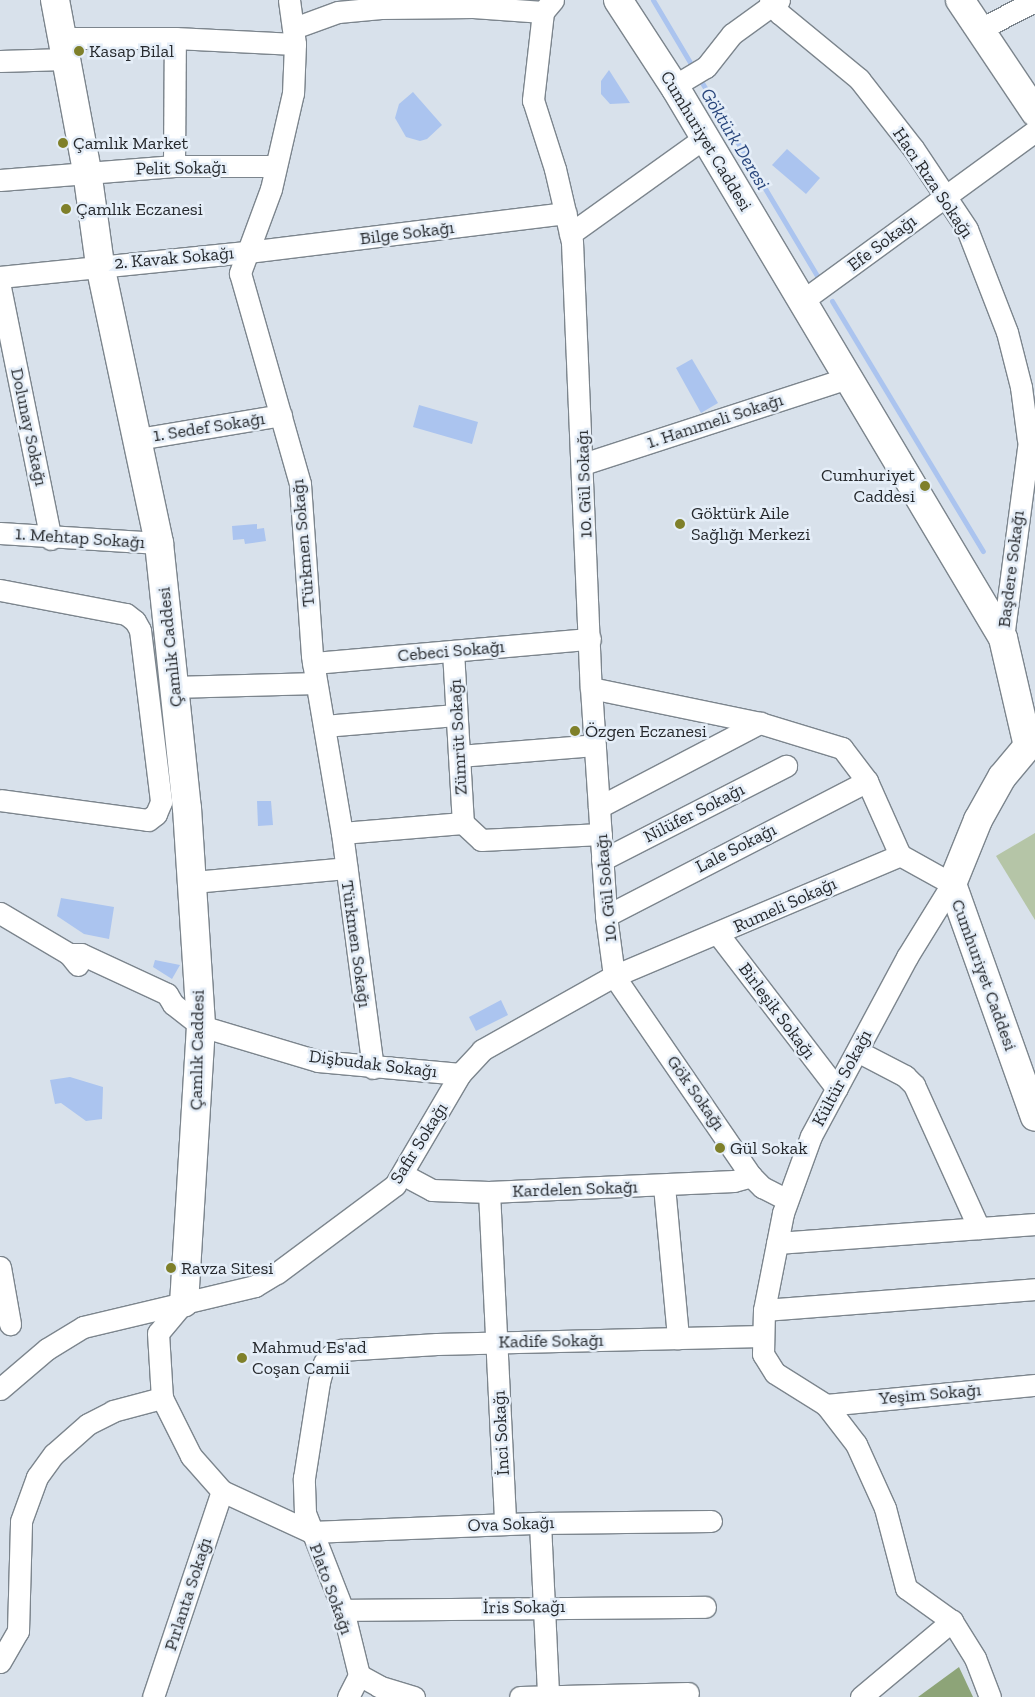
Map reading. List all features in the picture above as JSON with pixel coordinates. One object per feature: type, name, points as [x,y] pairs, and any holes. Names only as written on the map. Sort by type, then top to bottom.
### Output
[{"type":"main road","name":"Çamlık Caddesi","points":[[55,0],[87,172],[100,265],[159,543],[174,687],[193,882],[201,1026],[184,1302]]},
{"type":"main road","name":"Cumhuriyet Caddesi","points":[[618,0],[690,77],[704,138],[1003,638],[1033,750],[1002,777],[978,820],[952,884],[1035,1117]]},
{"type":"main road","points":[[960,0],[1035,112]]},
{"type":"street","name":"Türkmen Sokağı","points":[[289,0],[294,36],[292,93],[271,189],[240,273],[300,484],[315,673],[342,832],[373,1068]]},
{"type":"street","points":[[690,77],[732,34],[774,1]]},
{"type":"street","name":"Hacı Rıza Sokağı","points":[[774,1],[779,13],[859,80],[945,195],[968,229],[1007,332],[1021,387],[1028,440]]},
{"type":"street","points":[[980,29],[1035,1]]},
{"type":"street","points":[[0,61],[63,49],[175,38],[294,36],[338,12],[381,8],[548,6]]},
{"type":"street","name":"10. Gül Sokağı","points":[[548,6],[533,100],[566,213],[570,234],[583,464],[591,688],[606,916],[614,976]]},
{"type":"street","points":[[174,166],[175,38]]},
{"type":"street","name":"Efe Sokağı","points":[[802,301],[945,195],[1035,132]]},
{"type":"street","points":[[570,234],[704,138]]},
{"type":"street","name":"Pelit Sokağı","points":[[0,180],[174,166],[275,166]]},
{"type":"street","name":"Bilge Sokağı","points":[[248,252],[566,213]]},
{"type":"street","name":"2. Kavak Sokağı","points":[[0,276],[248,252]]},
{"type":"street","name":"Dolunay Sokağı","points":[[0,287],[51,539]]},
{"type":"street","name":"1. Hanımeli Sokağı","points":[[583,464],[848,378]]},
{"type":"street","name":"Başdere Sokağı","points":[[1003,638],[1028,440],[1035,411]]},
{"type":"street","name":"1. Sedef Sokağı","points":[[138,438],[281,415]]},
{"type":"street","name":"1. Mehtap Sokağı","points":[[0,533],[51,539],[159,543]]},
{"type":"street","points":[[0,590],[126,614],[134,622],[140,630],[161,802],[156,814],[148,820],[0,800]]},
{"type":"street","name":"Cebeci Sokağı","points":[[174,687],[315,673],[453,651],[590,639]]},
{"type":"street","name":"Zümrüt Sokağı","points":[[453,651],[463,823]]},
{"type":"street","points":[[591,688],[760,723],[842,748],[866,781],[900,855],[952,884]]},
{"type":"street","points":[[324,726],[456,715]]},
{"type":"street","points":[[599,807],[760,723]]},
{"type":"street","points":[[459,756],[595,745]]},
{"type":"street","name":"Nilüfer Sokağı","points":[[602,860],[786,766]]},
{"type":"street","name":"Lale Sokağı","points":[[606,916],[866,781]]},
{"type":"street","points":[[342,832],[463,823],[481,840],[530,840],[601,834]]},
{"type":"street","name":"Rumeli Sokağı","points":[[614,976],[718,934],[900,855]]},
{"type":"street","points":[[193,882],[346,868]]},
{"type":"street","name":"Kültür Sokağı","points":[[826,1405],[774,1373],[763,1354],[764,1310],[786,1199],[811,1136],[907,957],[952,884]]},
{"type":"street","points":[[0,913],[69,954],[74,963],[159,1006],[173,1004],[201,1026]]},
{"type":"street","name":"Birleşik Sokağı","points":[[718,934],[836,1089]]},
{"type":"street","name":"Safir Sokağı","points":[[0,1390],[47,1349],[83,1327],[255,1286],[277,1273],[395,1185],[460,1074],[482,1050],[614,976]]},
{"type":"street","name":"Gök Sokağı","points":[[614,976],[751,1176],[762,1187],[786,1199]]},
{"type":"street","name":"Dişbudak Sokağı","points":[[201,1026],[318,1060],[373,1068],[460,1074]]},
{"type":"street","points":[[857,1051],[905,1076],[914,1085],[979,1228]]},
{"type":"street","name":"Kardelen Sokağı","points":[[402,1174],[432,1190],[489,1192],[734,1182],[751,1176]]},
{"type":"street","points":[[664,1186],[678,1338]]},
{"type":"street","name":"İnci Sokağı","points":[[489,1192],[504,1524]]},
{"type":"street","points":[[777,1243],[1035,1224]]},
{"type":"street","points":[[0,1266],[10,1324]]},
{"type":"street","points":[[764,1310],[1035,1289]]},
{"type":"street","points":[[184,1302],[158,1333],[162,1398],[191,1456],[222,1491],[311,1532]]},
{"type":"street","name":"Kadife Sokağı","points":[[340,1350],[496,1342],[762,1336]]},
{"type":"street","name":"Plato Sokağı","points":[[340,1350],[324,1363],[319,1382],[304,1478],[305,1513],[343,1610],[359,1675]]},
{"type":"street","name":"Yeşim Sokağı","points":[[826,1405],[1035,1385]]},
{"type":"street","points":[[0,1662],[18,1631],[21,1521],[37,1477],[54,1454],[88,1424],[113,1411],[162,1398]]},
{"type":"street","points":[[826,1405],[856,1444],[885,1508],[906,1588],[952,1621],[975,1658],[990,1697]]},
{"type":"street","name":"Pırlanta Sokağı","points":[[153,1697],[222,1491]]},
{"type":"street","name":"Ova Sokağı","points":[[311,1532],[540,1523],[711,1521]]},
{"type":"street","points":[[540,1523],[542,1607],[548,1695]]},
{"type":"street","name":"İris Sokağı","points":[[343,1610],[705,1607]]},
{"type":"street","points":[[861,1697],[952,1621]]},
{"type":"street","points":[[348,1697],[359,1675],[379,1686],[414,1697]]},
{"type":"street","points":[[520,1697],[688,1693]]},
{"type":"green space","points":[[1035,833],[1035,920],[996,856]]},
{"type":"green space","points":[[959,1667],[973,1697],[918,1697]]},
{"type":"water","points":[[609,70],[630,103],[610,104],[601,94],[601,81]]},
{"type":"water","points":[[413,92],[442,125],[427,139],[420,141],[406,137],[395,118],[399,104]]},
{"type":"water","points":[[787,149],[820,178],[806,194],[772,165]]},
{"type":"water","points":[[692,359],[718,403],[701,413],[676,368]]},
{"type":"water","points":[[419,405],[478,422],[472,444],[413,427]]},
{"type":"water","points":[[257,524],[257,529],[264,528],[266,541],[245,544],[244,539],[233,540],[232,526]]},
{"type":"water","points":[[257,801],[271,801],[273,825],[258,826]]},
{"type":"water","points":[[61,898],[114,907],[109,939],[84,934],[57,916]]},
{"type":"water","points":[[155,960],[180,965],[172,979],[153,967]]},
{"type":"water","points":[[501,1000],[508,1015],[476,1031],[469,1017]]},
{"type":"water","points":[[70,1077],[103,1087],[102,1119],[86,1121],[61,1103],[55,1104],[50,1080]]},
{"type":"waterway","name":"Göktürk Deresi","points":[[653,0],[694,69]]},
{"type":"waterway","name":"Göktürk Deresi","points":[[698,76],[818,277]]},
{"type":"waterway","name":"Göktürk Deresi","points":[[832,301],[983,551]]},
{"type":"place","name":"Kasap Bilal","points":[[79,51]]},
{"type":"place","name":"Çamlık Market","points":[[63,143]]},
{"type":"place","name":"Çamlık Eczanesi","points":[[66,209]]},
{"type":"place","name":"Cumhuriyet Caddesi","points":[[925,486]]},
{"type":"place","name":"Göktürk Aile Sağlığı Merkezi","points":[[680,524]]},
{"type":"place","name":"Özgen Eczanesi","points":[[575,731]]},
{"type":"place","name":"Gül Sokak","points":[[720,1148]]},
{"type":"place","name":"Ravza Sitesi","points":[[171,1268]]},
{"type":"place","name":"Mahmud Es'ad Coşan Camii","points":[[242,1358]]}]
